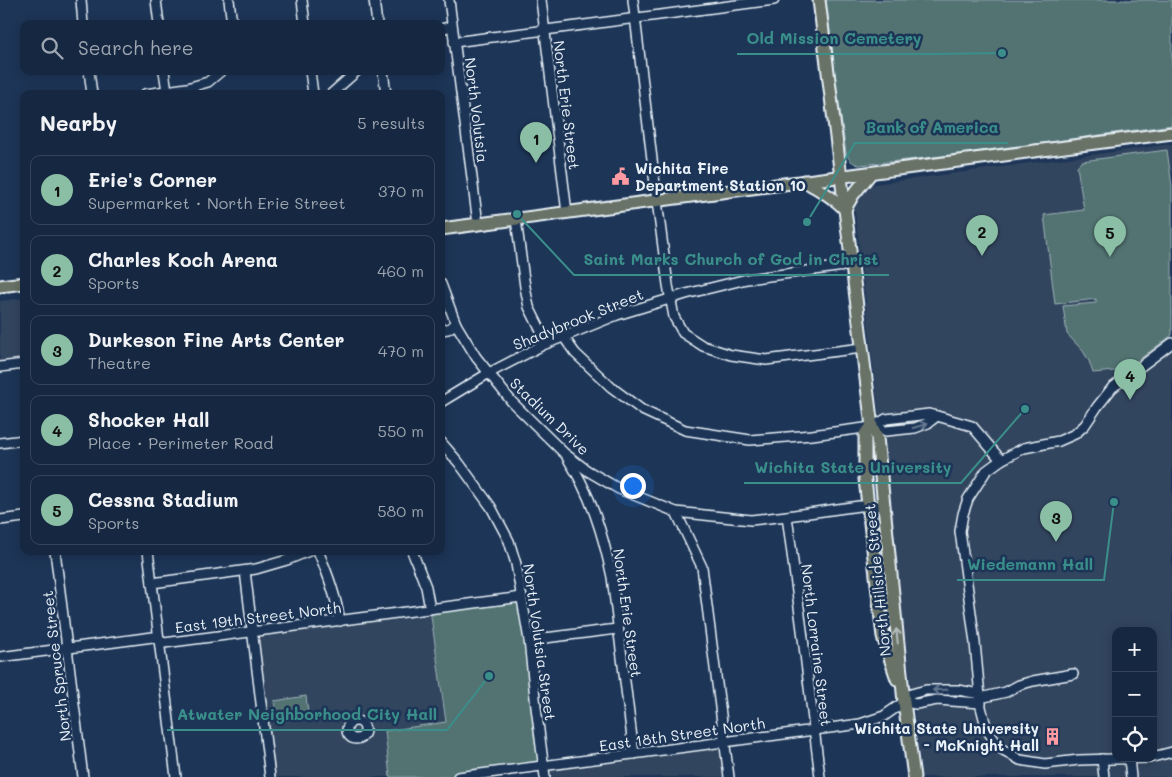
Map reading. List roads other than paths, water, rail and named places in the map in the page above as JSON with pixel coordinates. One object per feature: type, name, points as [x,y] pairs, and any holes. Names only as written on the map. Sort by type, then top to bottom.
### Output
[{"type":"main road","name":"North Hillside Street","points":[[819,0],[872,427],[877,437],[904,702],[914,777]]},
{"type":"main road","points":[[445,228],[1172,133]]},
{"type":"main road","points":[[804,181],[837,200],[845,209],[853,195],[871,173]]},
{"type":"main road","points":[[0,286],[20,284]]},
{"type":"main road","name":"North Hillside Street","points":[[872,427],[865,434],[865,479],[883,637],[904,702]]},
{"type":"street","points":[[81,0],[83,20]]},
{"type":"street","points":[[156,0],[158,20]]},
{"type":"street","points":[[229,0],[232,20]]},
{"type":"street","points":[[302,0],[304,20]]},
{"type":"street","points":[[374,0],[376,20]]},
{"type":"street","name":"North Volutsia","points":[[449,0],[478,224]]},
{"type":"street","name":"North Erie Street","points":[[541,0],[567,213]]},
{"type":"street","points":[[633,0],[657,201],[671,298],[674,317],[683,333],[703,346],[731,355],[766,360],[862,348]]},
{"type":"street","points":[[454,42],[635,18],[725,3],[774,0]]},
{"type":"street","points":[[445,28],[452,26]]},
{"type":"street","points":[[90,75],[91,90]]},
{"type":"street","points":[[165,75],[167,90]]},
{"type":"street","points":[[174,90],[208,82],[216,75]]},
{"type":"street","points":[[311,75],[312,90]]},
{"type":"street","points":[[336,90],[353,75]]},
{"type":"street","points":[[384,75],[385,90]]},
{"type":"street","points":[[516,219],[524,287],[529,307],[547,343]]},
{"type":"street","name":"Shadybrook Street","points":[[445,400],[489,373],[547,343],[617,315],[671,298],[747,279],[852,265]]},
{"type":"street","points":[[445,295],[456,324],[445,329]]},
{"type":"street","name":"Stadium Drive","points":[[456,324],[476,357],[512,402],[564,453],[588,471],[619,489],[676,512],[750,520],[859,506],[885,506]]},
{"type":"street","points":[[564,336],[575,353],[611,387],[642,410],[685,430],[750,440],[812,435],[872,427],[886,431],[915,428],[928,423],[937,416],[972,426],[1001,460]]},
{"type":"street","points":[[1112,759],[1045,764],[1020,760],[1000,748],[987,730],[980,699],[974,634],[960,532],[968,499],[986,471],[1001,460],[1024,448],[1059,441],[1075,434],[1085,426],[1112,388],[1172,344]]},
{"type":"street","points":[[0,367],[20,364]]},
{"type":"street","points":[[0,443],[20,440]]},
{"type":"street","name":"North Volutsia Street","points":[[445,447],[491,506],[509,541],[516,564],[529,640],[545,777]]},
{"type":"street","name":"North Erie Street","points":[[564,453],[582,484],[596,516],[606,550],[612,577],[634,754]]},
{"type":"street","points":[[676,512],[702,567],[729,777]]},
{"type":"street","name":"North Lorraine Street","points":[[787,516],[820,777]]},
{"type":"street","points":[[0,520],[20,518]]},
{"type":"street","name":"North Spruce Street","points":[[55,555],[83,777]]},
{"type":"street","points":[[148,555],[176,777]]},
{"type":"street","points":[[152,583],[256,569],[299,555]]},
{"type":"street","points":[[320,555],[329,574],[337,601],[340,621]]},
{"type":"street","points":[[414,555],[426,587],[430,608]]},
{"type":"street","points":[[245,571],[270,777]]},
{"type":"street","name":"East 19th Street North","points":[[0,657],[153,637],[164,643],[522,597]]},
{"type":"street","points":[[529,640],[617,629]]},
{"type":"street","points":[[904,702],[916,704],[937,700],[980,699],[1006,692],[1033,680],[1072,674]]},
{"type":"street","name":"East 18th Street North","points":[[458,777],[860,724],[884,716],[904,702]]},
{"type":"street","points":[[1157,756],[1172,752]]},
{"type":"street","points":[[1102,759],[1104,777]]},
{"type":"street","points":[[1130,762],[1131,777]]},
{"type":"place","name":"Old Mission Cemetery","points":[[1002,53]]},
{"type":"place","name":"Erie's Corner","points":[[536,163]]},
{"type":"place","name":"Wichita Fire Department Station 10","points":[[621,177]]},
{"type":"place","name":"Saint Marks Church of God in Christ","points":[[517,214]]},
{"type":"place","name":"Bank of America","points":[[807,222]]},
{"type":"place","name":"Charles Koch Arena","points":[[982,256]]},
{"type":"place","name":"Cessna Stadium","points":[[1110,257]]},
{"type":"place","name":"Shocker Hall","points":[[1130,400]]},
{"type":"place","name":"Wichita State University","points":[[1025,409]]},
{"type":"place","name":"Wiedemann Hall","points":[[1114,502]]},
{"type":"place","name":"Durkeson Fine Arts Center","points":[[1056,542]]},
{"type":"place","name":"Atwater Neighborhood City Hall","points":[[489,676]]},
{"type":"place","name":"Wichita State University - McKnight Hall","points":[[1053,737]]}]
